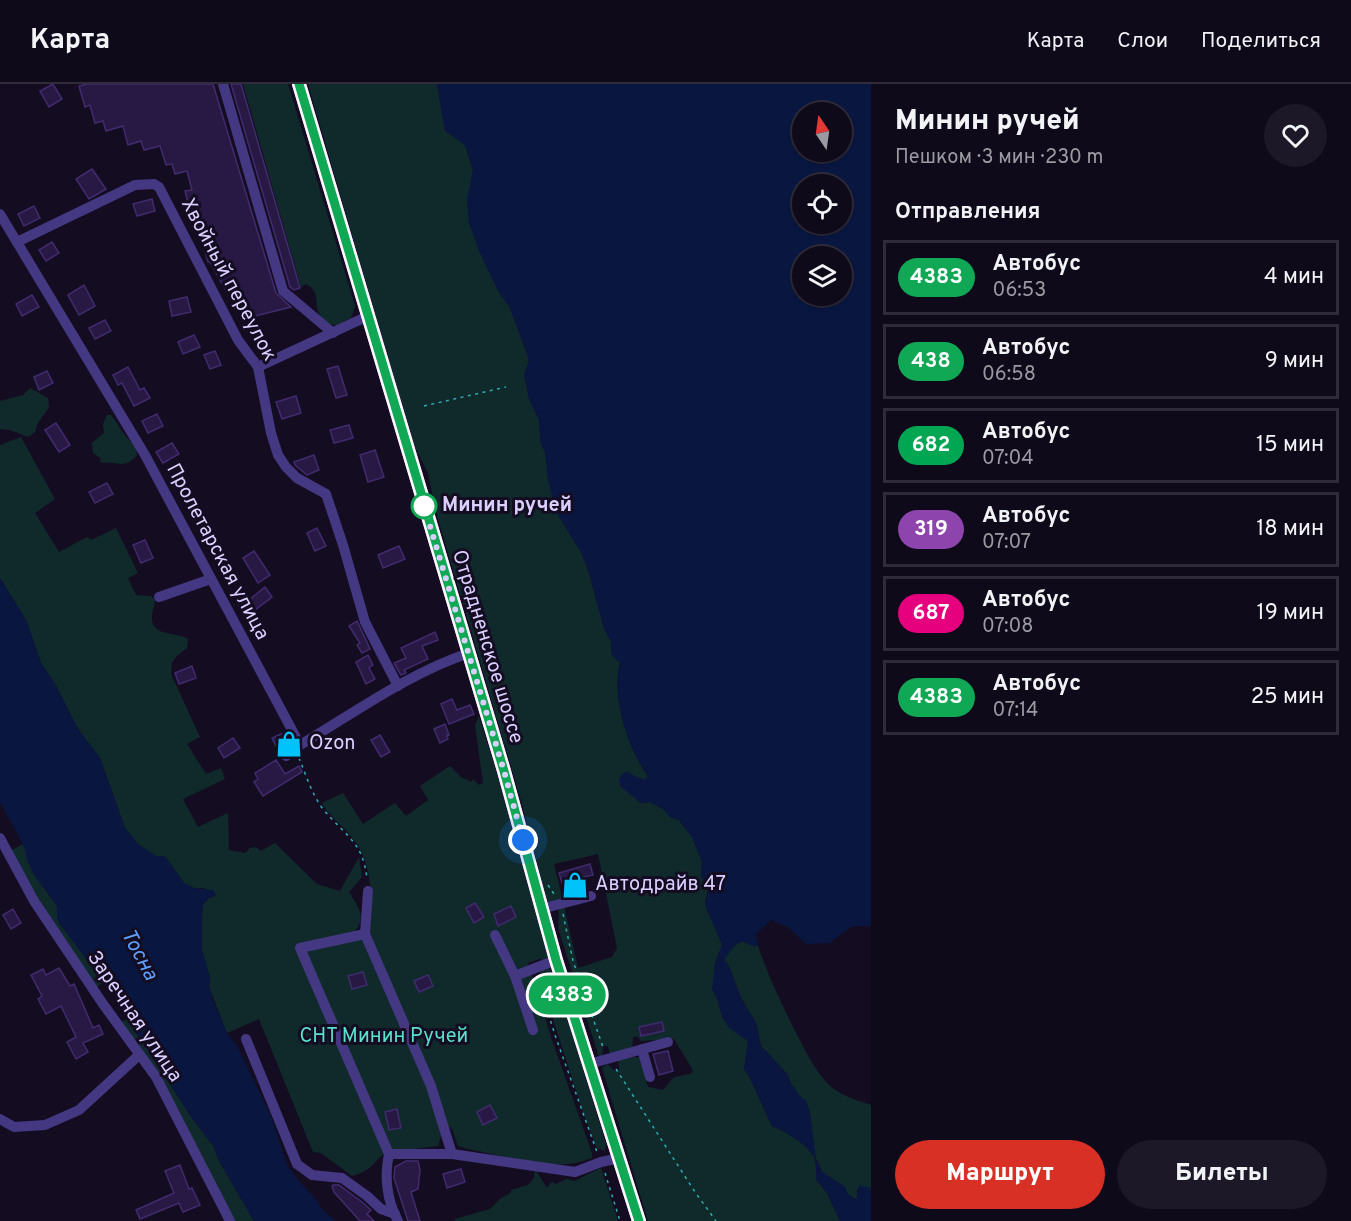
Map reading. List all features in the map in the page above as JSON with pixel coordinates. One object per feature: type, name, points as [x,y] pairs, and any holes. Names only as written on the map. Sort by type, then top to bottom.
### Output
[{"type":"main road","name":"Отрадненское шоссе","points":[[299,84],[504,771],[556,960],[639,1221]]},
{"type":"street","points":[[223,84],[283,291],[333,333]]},
{"type":"street","name":"Хвойный переулок","points":[[17,242],[135,185],[154,184],[159,187],[238,340],[258,367],[271,433],[278,454],[297,478],[326,494],[365,622],[398,686]]},
{"type":"street","name":"Пролетарская улица","points":[[0,214],[145,454],[211,579],[293,750]]},
{"type":"street","points":[[258,367],[368,316]]},
{"type":"street","points":[[159,597],[211,579]]},
{"type":"street","points":[[293,750],[398,686],[451,659],[469,653]]},
{"type":"street","name":"Заречная улица","points":[[0,838],[34,901],[156,1077],[230,1221]]},
{"type":"street","points":[[368,891],[365,934],[431,1086],[452,1154]]},
{"type":"street","points":[[542,909],[591,896]]},
{"type":"street","points":[[365,934],[300,948],[389,1154],[386,1178],[396,1218]]},
{"type":"street","points":[[495,935],[515,976],[533,1030]]},
{"type":"street","points":[[515,976],[556,960]]},
{"type":"street","points":[[246,1039],[297,1164],[312,1175],[342,1178],[396,1218]]},
{"type":"street","points":[[589,1064],[668,1042]]},
{"type":"street","points":[[642,1049],[650,1077]]},
{"type":"street","points":[[0,1119],[14,1127],[45,1125],[79,1110],[139,1055]]},
{"type":"street","points":[[389,1154],[452,1154],[575,1172],[601,1162],[620,1158]]},
{"type":"path","points":[[424,406],[506,387]]},
{"type":"path","points":[[293,750],[316,799],[358,847],[365,865],[368,891]]},
{"type":"path","points":[[548,885],[561,904],[573,961],[607,1059],[631,1089],[695,1192],[716,1221]]},
{"type":"path","points":[[535,969],[559,1048],[612,1191],[620,1221]]},
{"type":"green space","points":[[243,84],[288,84],[355,306],[351,318],[337,325],[327,324],[320,316],[313,289],[306,284],[301,287]]},
{"type":"green space","points":[[308,84],[437,84],[445,130],[465,145],[473,170],[470,190],[497,289],[510,308],[527,354],[529,362],[524,374],[529,399],[539,419],[541,444],[545,452],[554,504],[582,554],[604,629],[611,641],[612,655],[620,663],[618,691],[623,722],[634,752],[648,776],[645,780],[627,772],[629,793],[641,803],[650,802],[666,811],[670,817],[679,820],[692,837],[702,862],[701,876],[708,890],[705,901],[708,913],[715,923],[722,945],[715,964],[714,993],[723,1019],[748,1041],[744,1069],[772,1126],[794,1138],[813,1155],[816,1163],[816,1179],[827,1193],[840,1221],[648,1221],[602,1068],[607,1064],[615,1071],[619,1070],[618,1058],[640,1057],[648,1087],[663,1090],[674,1077],[690,1074],[693,1070],[674,1039],[641,1041],[637,1036],[633,1037],[632,1049],[610,1055],[608,1046],[603,1046],[602,1056],[599,1057],[558,928],[559,908],[564,906],[578,968],[612,957],[617,948],[598,854],[554,864],[563,901],[547,902],[522,804],[436,512],[428,473],[412,441]]},
{"type":"green space","points":[[30,388],[48,398],[49,407],[35,432],[28,437],[0,429],[0,401],[23,395]]},
{"type":"green space","points":[[107,415],[111,415],[125,436],[136,446],[137,455],[128,463],[101,463],[100,458],[93,453],[92,443],[104,433],[103,424]]},
{"type":"green space","name":"СНТ Минин Ручей","points":[[21,437],[55,499],[35,513],[59,552],[87,537],[91,540],[116,528],[138,573],[128,578],[136,595],[151,596],[155,600],[153,624],[160,631],[188,639],[187,648],[172,662],[171,674],[200,737],[187,744],[206,774],[221,768],[225,779],[183,799],[198,827],[228,813],[229,850],[245,853],[250,848],[256,847],[261,851],[275,843],[317,884],[340,891],[359,857],[362,877],[349,892],[361,916],[359,926],[355,931],[370,929],[370,891],[367,868],[358,846],[322,803],[343,793],[363,824],[395,803],[406,816],[428,800],[420,786],[450,766],[461,777],[471,782],[473,779],[479,785],[483,783],[475,725],[479,716],[549,950],[547,961],[539,959],[528,963],[592,1158],[562,1164],[546,1164],[468,1149],[458,1146],[452,1129],[448,1126],[443,1129],[438,1146],[388,1152],[370,1168],[352,1176],[321,1153],[313,1152],[259,1019],[227,1033],[209,987],[210,978],[202,950],[203,904],[216,895],[203,888],[194,888],[184,883],[165,856],[156,856],[139,845],[125,828],[100,758],[78,729],[55,684],[41,663],[26,620],[0,578],[0,445]]},
{"type":"green space","points":[[23,844],[33,873],[57,906],[57,918],[60,924],[104,981],[97,987],[53,924],[10,851]]},
{"type":"green space","points":[[742,941],[758,946],[790,1020],[821,1076],[831,1087],[842,1094],[871,1105],[871,1191],[869,1187],[857,1189],[857,1200],[847,1194],[845,1187],[822,1172],[814,1154],[810,1113],[806,1101],[790,1082],[788,1075],[761,1046],[756,1023],[741,998],[729,966],[723,960],[734,946]]},
{"type":"green space","points":[[549,968],[553,972],[606,1144],[605,1151],[597,1148],[586,1121],[541,982],[540,971]]},
{"type":"green space","points":[[127,1019],[192,1118],[214,1147],[219,1161],[254,1221],[235,1221],[121,1022]]},
{"type":"green space","points":[[601,1168],[618,1221],[455,1221],[455,1219],[490,1209],[501,1198],[511,1193],[511,1190],[528,1185],[534,1178],[535,1169],[547,1188],[551,1182],[556,1184],[567,1179],[574,1181]]},
{"type":"water","points":[[437,84],[871,84],[871,926],[852,926],[830,943],[806,944],[788,927],[771,920],[756,934],[758,946],[742,941],[734,946],[724,960],[729,966],[741,998],[756,1023],[761,1046],[788,1075],[799,1095],[806,1101],[810,1113],[816,1160],[822,1172],[845,1187],[848,1194],[856,1200],[859,1186],[869,1187],[871,1221],[840,1221],[827,1193],[816,1179],[816,1163],[813,1155],[794,1138],[772,1126],[744,1069],[748,1041],[729,1028],[723,1019],[712,989],[715,963],[722,945],[705,905],[708,890],[701,876],[702,862],[692,837],[679,820],[670,817],[663,809],[650,802],[641,803],[620,786],[619,779],[623,773],[627,772],[644,780],[648,776],[634,751],[623,722],[618,691],[620,663],[612,655],[611,641],[604,629],[590,576],[582,554],[554,504],[548,480],[545,452],[541,444],[539,419],[529,399],[524,374],[529,362],[527,354],[510,308],[497,289],[469,223],[467,200],[473,170],[465,145],[445,131]]},
{"type":"water","name":"Тосна","points":[[0,578],[26,620],[41,663],[55,684],[78,729],[100,758],[125,828],[139,845],[156,856],[165,856],[184,883],[194,888],[213,890],[216,895],[206,900],[202,910],[202,950],[210,978],[209,987],[212,998],[227,1033],[237,1046],[271,1116],[287,1165],[321,1208],[335,1221],[254,1221],[219,1161],[214,1147],[192,1118],[127,1019],[112,989],[97,974],[60,924],[57,918],[57,906],[33,873],[25,848],[0,802]]},
{"type":"building","points":[[53,84],[62,99],[49,107],[40,91]]},
{"type":"building","points":[[87,84],[213,84],[276,293],[291,307],[243,319],[235,289],[226,291],[208,262],[191,202],[188,203],[185,191],[192,190],[187,171],[175,174],[172,164],[166,165],[160,146],[144,150],[141,141],[128,145],[123,126],[106,131],[103,121],[95,123],[90,105],[85,107],[79,86]]},
{"type":"building","points":[[231,84],[241,84],[300,288],[294,290],[290,287]]},
{"type":"building","points":[[92,169],[106,189],[89,199],[76,179]]},
{"type":"building","points":[[152,199],[155,211],[137,216],[133,204]]},
{"type":"building","points":[[34,206],[40,218],[24,226],[18,214]]},
{"type":"building","points":[[52,242],[59,253],[46,261],[39,250]]},
{"type":"building","points":[[84,285],[95,306],[79,315],[68,295]]},
{"type":"building","points":[[32,295],[39,307],[22,316],[16,304]]},
{"type":"building","points":[[187,297],[191,312],[172,316],[169,301]]},
{"type":"building","points":[[105,320],[111,331],[95,339],[89,328]]},
{"type":"building","points":[[194,335],[200,347],[183,354],[178,342]]},
{"type":"building","points":[[215,351],[221,365],[210,369],[204,355]]},
{"type":"building","points":[[338,366],[347,395],[336,398],[327,369]]},
{"type":"building","points":[[128,367],[140,390],[144,388],[150,398],[134,406],[122,383],[118,385],[113,375]]},
{"type":"building","points":[[47,371],[53,383],[39,390],[34,377]]},
{"type":"building","points":[[296,396],[301,413],[282,419],[276,402]]},
{"type":"building","points":[[157,414],[163,426],[148,433],[142,421]]},
{"type":"building","points":[[56,423],[70,445],[59,452],[45,430]]},
{"type":"building","points":[[349,425],[353,438],[334,443],[330,430]]},
{"type":"building","points":[[172,443],[179,454],[163,463],[156,452]]},
{"type":"building","points":[[375,450],[384,477],[368,482],[360,455]]},
{"type":"building","points":[[314,455],[319,470],[307,475],[295,465],[294,462]]},
{"type":"building","points":[[107,483],[113,494],[95,503],[89,492]]},
{"type":"building","points":[[317,528],[326,546],[315,551],[307,533]]},
{"type":"building","points":[[145,540],[153,558],[141,563],[133,545]]},
{"type":"building","points":[[399,546],[405,559],[383,568],[378,555]]},
{"type":"building","points":[[254,551],[270,575],[258,583],[243,558]]},
{"type":"building","points":[[265,587],[272,597],[255,610],[249,600]]},
{"type":"building","points":[[357,621],[370,649],[362,653],[357,645],[360,643],[349,626]]},
{"type":"building","points":[[435,632],[438,640],[422,646],[428,659],[404,670],[406,673],[401,675],[394,663],[406,658],[401,648]]},
{"type":"building","points":[[368,655],[373,665],[369,668],[375,679],[366,684],[356,662]]},
{"type":"building","points":[[192,666],[196,678],[179,684],[175,673]]},
{"type":"building","points":[[452,699],[457,710],[470,705],[474,714],[449,724],[441,704]]},
{"type":"building","points":[[445,724],[448,739],[440,743],[434,729]]},
{"type":"building","points":[[285,732],[290,743],[279,752],[272,738]]},
{"type":"building","points":[[380,735],[390,752],[381,757],[371,740]]},
{"type":"building","points":[[233,738],[240,748],[224,758],[218,748]]},
{"type":"building","points":[[276,760],[285,774],[299,766],[302,772],[263,796],[254,782],[258,779],[255,773]]},
{"type":"building","name":"Автодрайв 47","points":[[590,864],[593,875],[584,877],[588,889],[566,895],[559,873]]},
{"type":"building","points":[[475,903],[484,917],[474,923],[466,908]]},
{"type":"building","points":[[511,906],[516,917],[498,926],[494,914]]},
{"type":"building","points":[[13,909],[21,923],[11,929],[3,915]]},
{"type":"building","points":[[59,968],[70,986],[74,984],[93,1028],[99,1025],[103,1034],[83,1043],[88,1052],[76,1059],[67,1042],[76,1037],[61,1006],[46,1014],[38,999],[42,996],[31,975],[43,969],[46,975]]},
{"type":"building","points":[[363,972],[367,985],[352,989],[348,976]]},
{"type":"building","points":[[428,975],[433,986],[419,992],[414,981]]},
{"type":"building","points":[[662,1022],[664,1031],[641,1036],[639,1027]]},
{"type":"building","points":[[668,1051],[673,1071],[659,1075],[653,1054]]},
{"type":"building","points":[[490,1105],[497,1118],[483,1125],[477,1112]]},
{"type":"building","points":[[397,1109],[401,1128],[389,1130],[385,1112]]},
{"type":"building","points":[[406,1161],[418,1161],[420,1170],[418,1189],[411,1192],[420,1221],[408,1221],[394,1178],[395,1167]]},
{"type":"building","points":[[180,1165],[189,1189],[192,1188],[200,1205],[183,1212],[179,1203],[140,1219],[136,1210],[174,1193],[165,1171]]},
{"type":"building","points":[[461,1169],[465,1182],[447,1188],[443,1174]]},
{"type":"building","points":[[333,1185],[339,1185],[362,1202],[371,1210],[367,1214],[374,1221],[360,1221],[334,1192]]},
{"type":"bus line","name":"438З","points":[[299,84],[504,771],[556,960],[639,1221]]},
{"type":"place","name":"Минин ручей","points":[[424,506]]},
{"type":"place","name":"Ozon","points":[[289,744]]},
{"type":"place","name":"Автодрайв 47","points":[[575,885]]},
{"type":"route","points":[[424,506],[523,840]]}]
